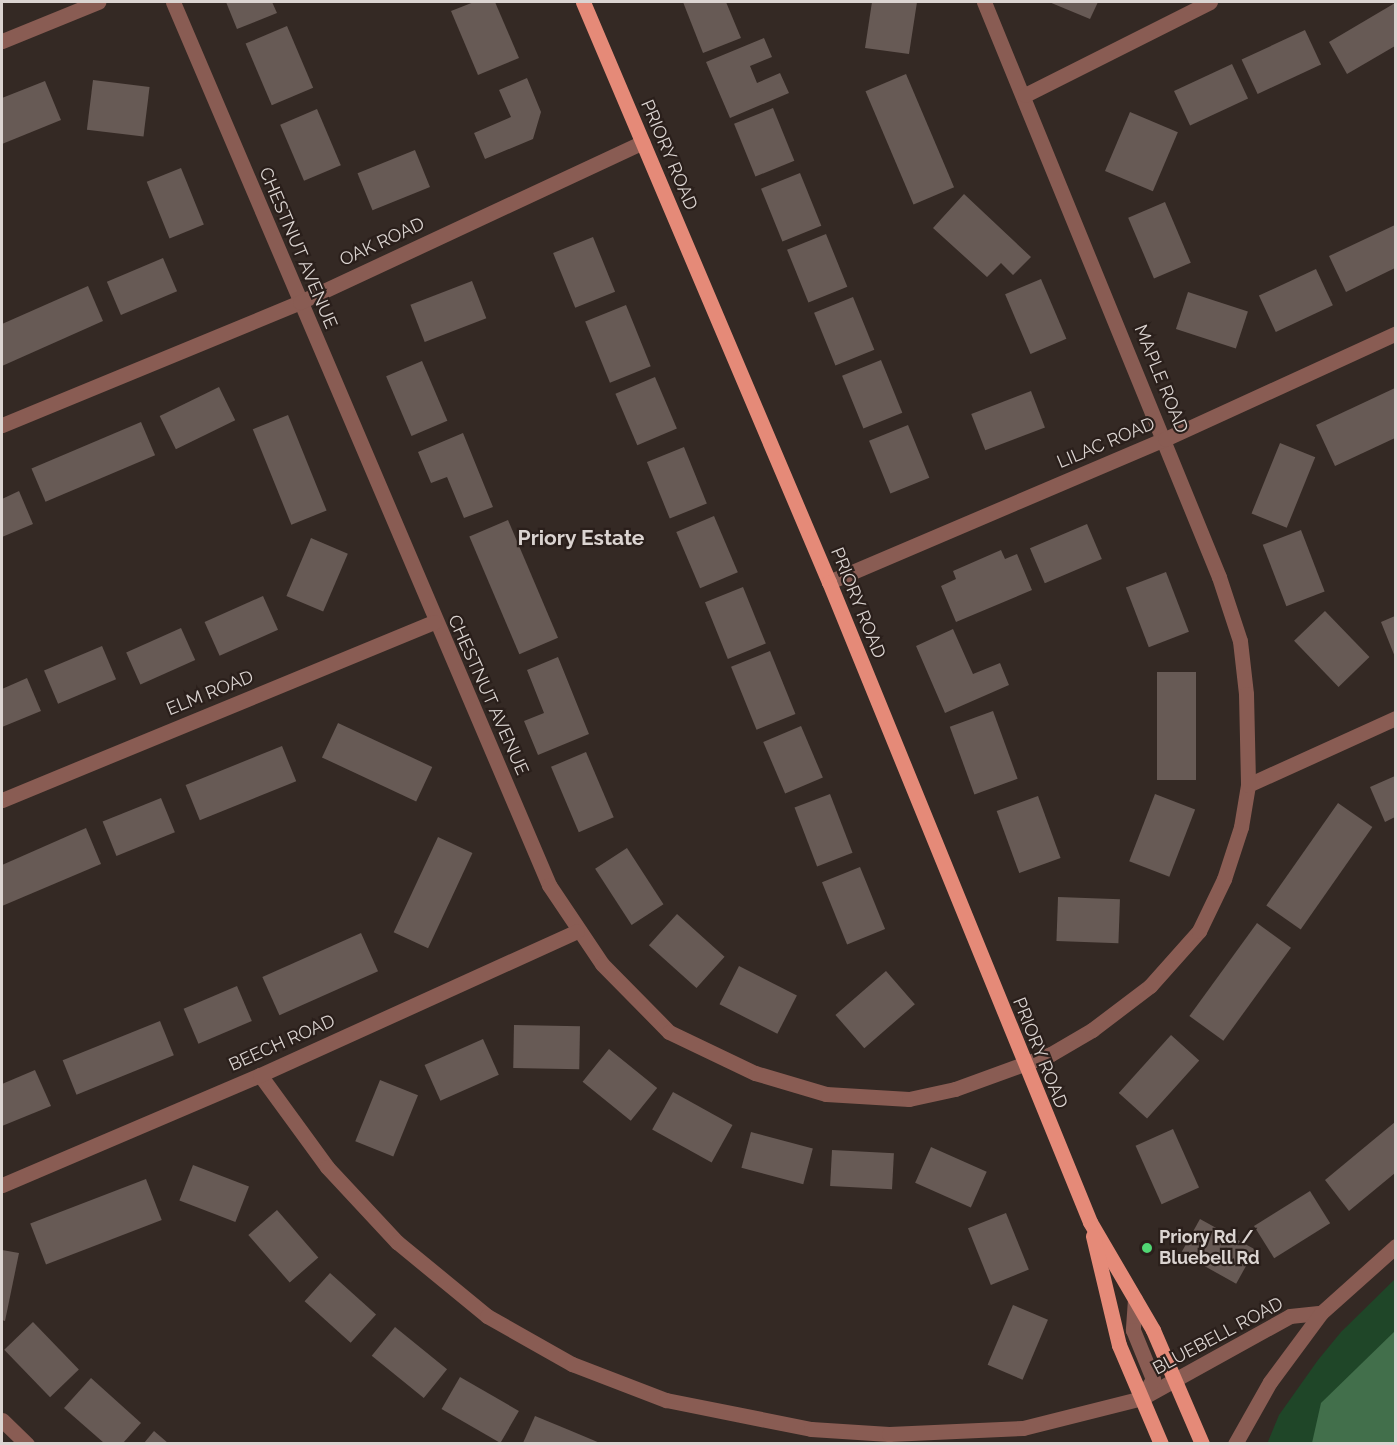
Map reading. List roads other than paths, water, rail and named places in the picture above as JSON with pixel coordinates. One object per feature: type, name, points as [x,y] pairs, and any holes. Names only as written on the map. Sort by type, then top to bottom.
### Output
[{"type":"main road","name":"PRIORY ROAD","points":[[583,2],[829,582],[1023,1063],[1090,1222],[1136,1299],[1202,1443]]},
{"type":"main road","name":"PRIORY ROAD","points":[[1090,1222],[1119,1345],[1161,1443]]},
{"type":"street","points":[[2,41],[98,2]]},
{"type":"street","name":"CHESTNUT AVENUE","points":[[173,2],[434,622],[549,885],[577,931],[602,964],[669,1032],[755,1073],[816,1091],[909,1099],[955,1089],[1023,1063]]},
{"type":"street","name":"MAPLE ROAD","points":[[984,2],[1025,95],[1165,439],[1240,641],[1246,694],[1248,785],[1241,827],[1224,879],[1199,931],[1150,986],[1092,1030],[1051,1054],[1023,1063]]},
{"type":"street","points":[[1025,95],[1210,2]]},
{"type":"street","name":"OAK ROAD","points":[[2,424],[300,302],[643,142]]},
{"type":"street","name":"LILAC ROAD","points":[[829,582],[1165,439],[1395,333]]},
{"type":"street","name":"ELM ROAD","points":[[2,800],[434,622]]},
{"type":"street","points":[[1248,785],[1395,718]]},
{"type":"street","name":"BEECH ROAD","points":[[2,1185],[260,1075],[577,931]]},
{"type":"street","name":"BLUEBELL ROAD","points":[[260,1075],[327,1167],[381,1225],[487,1316],[572,1364],[666,1400],[811,1429],[889,1434],[1023,1428],[1142,1398],[1290,1316],[1321,1313]]},
{"type":"street","points":[[1235,1443],[1270,1382],[1321,1313],[1395,1246]]},
{"type":"street","points":[[1136,1299],[1133,1330],[1154,1378],[1142,1398]]},
{"type":"street","points":[[2,1420],[27,1443]]},
{"type":"place","name":"Priory Rd / Bluebell Rd","points":[[1147,1248]]},
{"type":"district","name":"Priory Estate","points":[[581,538]]}]
